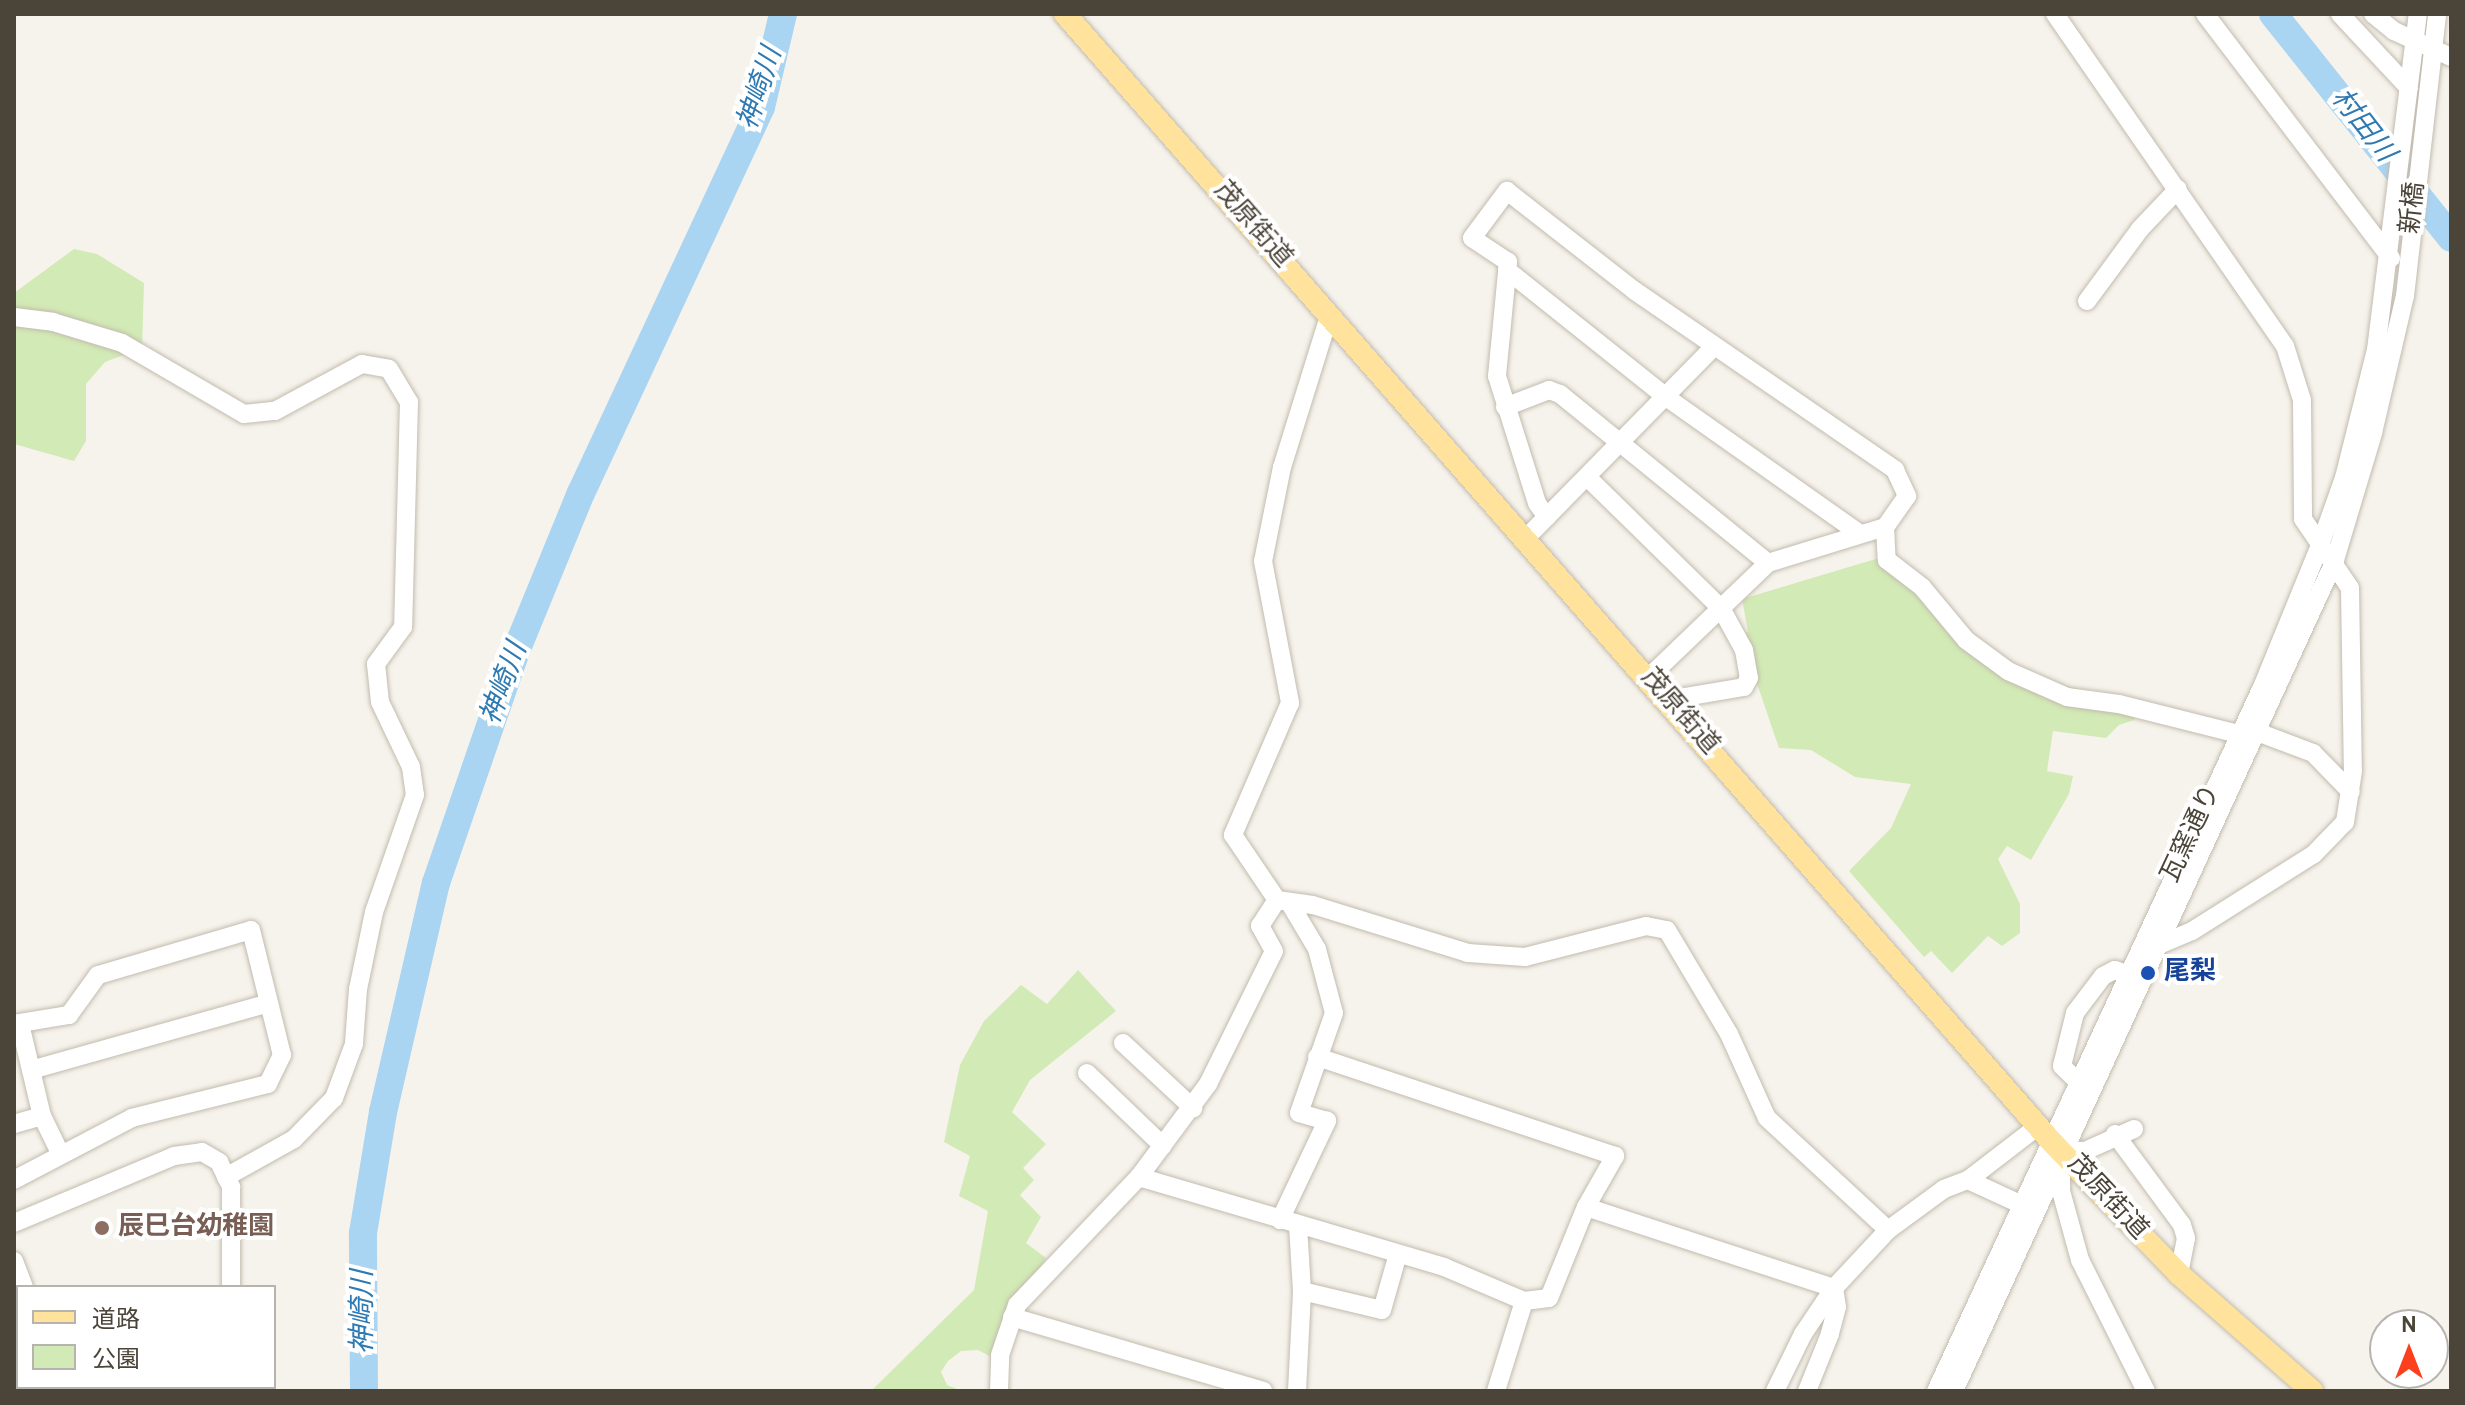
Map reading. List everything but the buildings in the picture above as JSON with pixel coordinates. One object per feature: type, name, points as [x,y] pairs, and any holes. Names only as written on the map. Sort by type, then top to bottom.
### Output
[{"type":"main road","name":"茂原街道","points":[[1065,14],[1527,537],[2050,1138],[2179,1274],[2312,1391]]},
{"type":"street","points":[[2055,14],[2285,346],[2302,400],[2303,519],[2320,545],[2335,560],[2351,597],[2351,792],[2345,822],[2332,841],[2192,931],[2161,944]]},
{"type":"street","points":[[2205,14],[2399,261]]},
{"type":"street","points":[[2340,14],[2409,88]]},
{"type":"street","points":[[2373,14],[2416,42],[2451,57]]},
{"type":"street","points":[[2409,88],[2418,14]]},
{"type":"street","points":[[2433,49],[2437,14]]},
{"type":"street","name":"新橋","points":[[2399,261],[2433,49]]},
{"type":"street","name":"新橋","points":[[2399,261],[2409,88]]},
{"type":"street","points":[[2087,301],[2140,229],[2178,189]]},
{"type":"street","points":[[1547,517],[1537,503],[1497,376],[1508,262],[1472,238],[1507,191],[1714,347],[1895,470],[1907,496],[1885,527],[1883,555],[1922,587],[1966,640],[2008,671],[2067,697],[2119,704],[2238,734]]},
{"type":"street","name":"瓦窯通り","points":[[1936,1391],[2076,1080],[2128,975],[2238,734],[2320,545],[2368,390],[2399,261]]},
{"type":"street","name":"瓦窯通り","points":[[1954,1391],[2050,1138],[2161,944],[2260,733],[2335,560],[2373,433],[2399,261]]},
{"type":"street","points":[[1507,270],[1666,397],[1860,534]]},
{"type":"street","points":[[14,317],[53,322],[122,343],[244,414],[275,411],[362,364],[389,369],[409,402],[403,627],[376,664],[380,702],[411,767],[415,795],[374,912],[358,989],[354,1044],[334,1098],[294,1139],[226,1177]]},
{"type":"street","points":[[1297,1391],[1302,1291],[1289,1223],[1327,1121],[1299,1113],[1334,1013],[1317,949],[1233,835],[1290,703],[1263,561],[1282,467],[1326,326],[1334,320]]},
{"type":"street","points":[[1527,537],[1714,347]]},
{"type":"street","points":[[1505,407],[1549,390],[1768,563]]},
{"type":"street","points":[[1587,477],[1721,608],[1744,650],[1749,678],[1744,687],[1668,700]]},
{"type":"street","points":[[1649,677],[1768,563],[1885,527]]},
{"type":"street","points":[[2260,733],[2313,753],[2351,792]]},
{"type":"street","points":[[999,1391],[1000,1355],[1012,1317],[1036,1282],[1139,1177],[1193,1108],[1274,951],[1260,926],[1283,901]]},
{"type":"street","points":[[1283,901],[1485,957],[1545,954],[1646,926],[1667,930],[1729,1034],[1767,1118],[1888,1230]]},
{"type":"street","points":[[14,1180],[132,1118],[268,1084],[282,1055],[251,930],[98,975],[69,1015],[17,1024],[42,1116],[61,1155]]},
{"type":"street","points":[[2076,1080],[2062,1066],[2075,1013],[2103,976],[2115,970],[2128,975]]},
{"type":"street","points":[[31,1070],[269,1003]]},
{"type":"street","points":[[1123,1043],[1193,1108]]},
{"type":"street","points":[[1139,1177],[1398,1254],[1524,1301],[1549,1298],[1586,1207],[1615,1156],[1317,1057]]},
{"type":"street","points":[[1087,1073],[1163,1146]]},
{"type":"street","points":[[14,1124],[42,1116]]},
{"type":"street","points":[[1775,1391],[1803,1334],[1834,1288],[1888,1230],[1944,1189],[2050,1138],[2085,1151],[2115,1134],[2134,1129]]},
{"type":"street","points":[[2115,1134],[2182,1225],[2186,1238],[2179,1274]]},
{"type":"street","points":[[2050,1138],[2065,1216],[2080,1260],[2146,1391]]},
{"type":"street","points":[[14,1223],[188,1152],[211,1156],[226,1177],[232,1196],[228,1285]]},
{"type":"street","points":[[1968,1180],[2022,1205]]},
{"type":"street","points":[[1586,1207],[1834,1288]]},
{"type":"street","points":[[1302,1291],[1382,1310],[1398,1254]]},
{"type":"street","points":[[14,1261],[23,1285]]},
{"type":"street","points":[[1807,1391],[1830,1334],[1837,1307],[1834,1288]]},
{"type":"street","points":[[1496,1391],[1524,1301]]},
{"type":"street","points":[[1012,1317],[1263,1391]]},
{"type":"green space","points":[[74,249],[97,254],[144,283],[142,348],[105,362],[86,384],[86,441],[74,461],[14,444],[14,293]]},
{"type":"green space","points":[[1889,555],[1964,630],[2026,671],[2072,688],[2142,700],[2134,720],[2119,725],[2106,738],[2053,731],[2047,771],[2073,776],[2069,794],[2031,860],[2007,846],[1998,859],[2020,904],[2020,933],[2002,946],[1988,936],[1952,973],[1931,951],[1924,957],[1849,871],[1891,828],[1911,784],[1855,777],[1811,750],[1779,748],[1740,634],[1748,632],[1742,599]]},
{"type":"green space","points":[[1078,970],[1116,1011],[1030,1080],[1012,1112],[1046,1144],[1023,1168],[1034,1180],[1020,1195],[1041,1217],[1026,1243],[1046,1258],[1017,1306],[999,1361],[978,1350],[961,1351],[948,1361],[941,1372],[947,1385],[962,1391],[871,1391],[974,1290],[988,1211],[959,1196],[970,1156],[944,1142],[960,1065],[984,1021],[1021,985],[1047,1004]]},
{"type":"waterway","name":"神崎川","points":[[364,1391],[363,1233],[383,1112],[436,883],[514,656],[581,493],[761,107],[783,14]]},
{"type":"waterway","name":"村田川","points":[[2273,14],[2451,238]]},
{"type":"place","name":"尾梨","points":[[2148,973]]},
{"type":"place","name":"辰巳台幼稚園","points":[[102,1228]]}]
